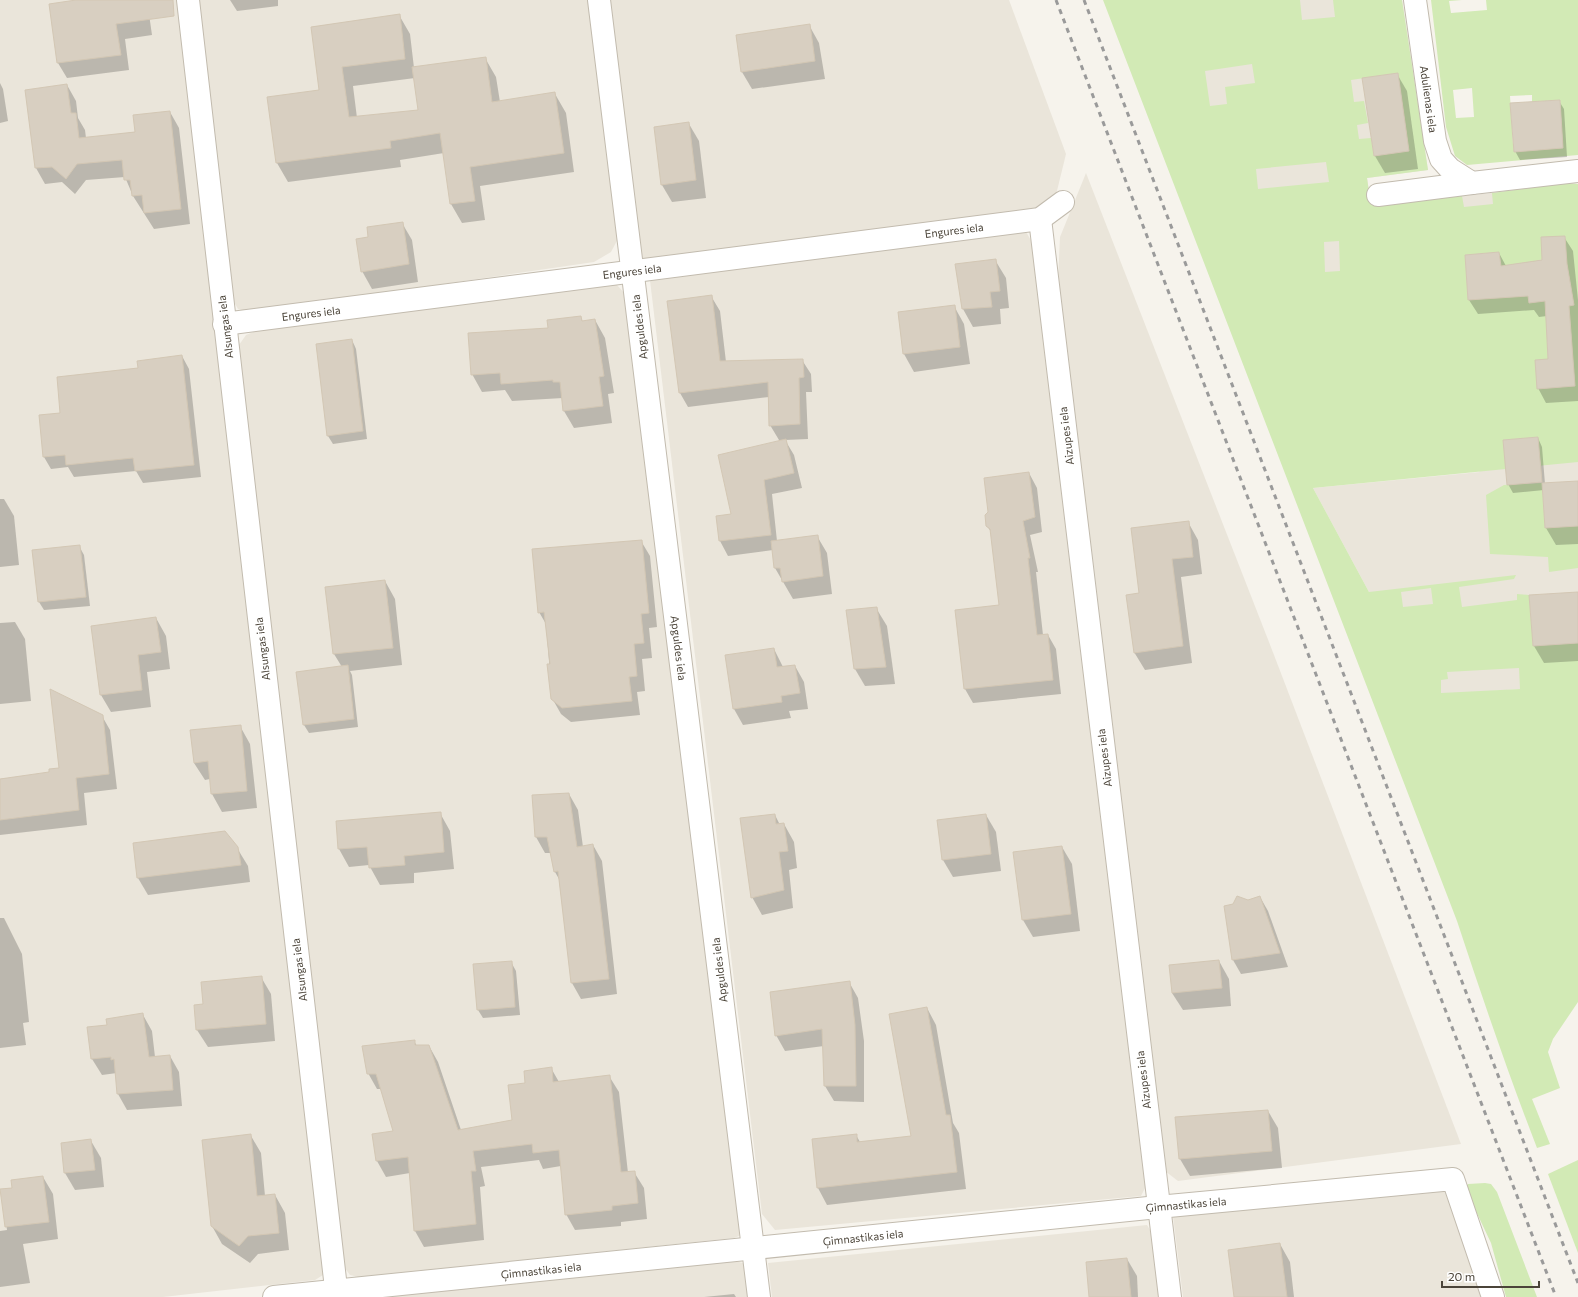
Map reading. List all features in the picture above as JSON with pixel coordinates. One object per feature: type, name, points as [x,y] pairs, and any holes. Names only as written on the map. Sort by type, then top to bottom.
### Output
[{"type":"street","name":"Alsungas iela","points":[[188,0],[336,1294]]},
{"type":"street","name":"Apguldes iela","points":[[599,0],[759,1297]]},
{"type":"street","name":"Adulienas iela","points":[[1415,0],[1435,141],[1441,159],[1450,169],[1472,183]]},
{"type":"street","points":[[1378,195],[1578,171]]},
{"type":"street","points":[[1040,219],[1063,202]]},
{"type":"street","name":"Engures iela","points":[[224,324],[1040,219]]},
{"type":"street","name":"Aizupes iela","points":[[1040,219],[1170,1297]]},
{"type":"street","name":"Ģimnastikas iela","points":[[274,1297],[336,1294],[753,1248],[1453,1179],[1493,1297]]},
{"type":"shaded area","points":[[0,0],[177,0],[324,1268],[323,1275],[315,1280],[163,1297],[0,1297]]},
{"type":"shaded area","points":[[199,0],[591,0],[620,235],[611,252],[594,262],[252,312],[238,309],[234,302]]},
{"type":"shaded area","points":[[610,0],[1009,0],[1066,154],[1055,199],[1036,208],[641,261]]},
{"type":"shaded area","points":[[1147,0],[1402,0],[1428,170],[1367,178],[1371,205],[1492,193],[1566,183],[1578,184],[1578,682],[1520,689],[1396,698],[1369,592],[1313,488],[1480,472],[1248,343]]},
{"type":"shaded area","points":[[1086,173],[1274,655],[1461,1144],[1178,1181],[1165,1171],[1058,282],[1060,237]]},
{"type":"shaded area","points":[[1025,230],[1033,244],[1147,1184],[1141,1196],[775,1230],[762,1214],[649,272]]},
{"type":"shaded area","points":[[602,283],[617,285],[626,295],[742,1230],[739,1236],[734,1238],[358,1277],[350,1275],[344,1267],[239,345],[246,335],[263,328]]},
{"type":"shaded area","points":[[1450,1191],[1488,1297],[1183,1297],[1173,1216]]},
{"type":"shaded area","points":[[1147,1225],[1153,1235],[1160,1297],[772,1297],[768,1263]]},
{"type":"shaded area","points":[[735,1261],[743,1263],[746,1268],[750,1297],[371,1297]]},
{"type":"green space","points":[[1103,0],[1300,0],[1302,20],[1335,17],[1333,0],[1402,0],[1428,170],[1367,178],[1371,205],[1462,196],[1464,207],[1493,204],[1492,193],[1566,183],[1578,184],[1578,462],[1313,488],[1369,592],[1516,575],[1514,579],[1459,587],[1462,607],[1517,600],[1517,594],[1529,595],[1533,646],[1578,643],[1578,1002],[1553,1039],[1548,1052],[1560,1088],[1532,1099],[1550,1144],[1537,1148],[1457,921]],"holes":[[[1252,64],[1255,83],[1225,87],[1227,104],[1210,106],[1205,71]],[[1398,73],[1409,151],[1374,156],[1371,138],[1359,139],[1357,125],[1368,123],[1364,101],[1354,102],[1351,80]],[[1326,162],[1329,182],[1258,189],[1256,169]],[[1339,241],[1340,271],[1325,272],[1324,242]],[[1499,252],[1503,297],[1468,300],[1465,255]],[[1552,258],[1554,267],[1567,264],[1574,305],[1548,310],[1546,301],[1529,303],[1525,272],[1541,269],[1539,260]],[[1571,332],[1575,386],[1537,389],[1548,359],[1547,334]],[[1538,437],[1505,461],[1503,440]],[[1431,588],[1433,604],[1403,607],[1401,592]],[[1519,668],[1520,689],[1441,693],[1441,680],[1448,679],[1447,672]]]},
{"type":"green space","points":[[1431,0],[1462,0],[1449,1],[1451,13],[1487,10],[1486,0],[1578,0],[1578,155],[1467,165],[1455,156],[1446,127]],"holes":[[[1472,88],[1474,117],[1456,118],[1453,90]],[[1532,95],[1532,102],[1560,100],[1563,148],[1534,150],[1533,143],[1513,144],[1510,96]]]},
{"type":"green space","points":[[1542,483],[1545,528],[1578,526],[1578,568],[1549,572],[1548,557],[1490,554],[1486,495],[1504,485]]},
{"type":"green space","points":[[1578,1160],[1578,1253],[1548,1174]]},
{"type":"green space","points":[[1468,1184],[1491,1184],[1497,1192],[1537,1297],[1506,1297],[1491,1243],[1465,1188]]},
{"type":"building","points":[[76,0],[173,0],[174,16],[116,24],[121,55],[57,63],[49,4]]},
{"type":"building","points":[[400,14],[405,59],[342,67],[349,117],[418,110],[412,67],[486,57],[492,102],[555,92],[564,153],[470,167],[475,201],[450,204],[440,133],[390,141],[391,148],[276,163],[267,97],[319,90],[311,27]]},
{"type":"building","points":[[810,24],[815,61],[741,72],[736,35]]},
{"type":"building","points":[[1398,73],[1409,151],[1374,156],[1362,78]]},
{"type":"building","points":[[67,84],[71,113],[76,113],[79,138],[135,132],[133,115],[170,111],[181,209],[144,213],[142,195],[132,196],[130,180],[124,180],[122,160],[77,164],[66,179],[52,167],[35,168],[25,90]]},
{"type":"building","points":[[1560,100],[1563,148],[1514,152],[1510,103]]},
{"type":"building","points":[[689,122],[696,180],[661,185],[654,127]]},
{"type":"building","points":[[403,222],[409,264],[361,272],[356,239],[368,237],[367,227]]},
{"type":"building","points":[[1565,236],[1567,264],[1574,305],[1569,306],[1575,386],[1537,389],[1535,360],[1548,359],[1545,301],[1529,303],[1528,296],[1468,300],[1465,255],[1499,252],[1501,266],[1542,260],[1541,237]]},
{"type":"building","points":[[996,259],[1000,291],[990,292],[992,307],[962,309],[955,264]]},
{"type":"building","points":[[712,295],[720,361],[803,359],[804,377],[799,378],[800,424],[769,426],[768,382],[679,393],[667,301]]},
{"type":"building","points":[[955,305],[960,347],[903,354],[898,312]]},
{"type":"building","points":[[581,316],[582,321],[595,319],[604,376],[599,377],[603,406],[563,411],[560,382],[553,382],[553,380],[501,384],[500,373],[471,375],[468,333],[548,328],[547,320]]},
{"type":"building","points":[[352,339],[363,431],[327,436],[316,344]]},
{"type":"building","points":[[182,355],[194,465],[135,471],[133,458],[66,465],[65,455],[43,457],[39,415],[60,413],[57,377],[138,368],[137,361]]},
{"type":"building","points":[[1538,437],[1542,482],[1507,485],[1503,440]]},
{"type":"building","points":[[786,439],[794,473],[764,480],[771,535],[719,541],[716,516],[731,514],[718,455]]},
{"type":"building","points":[[1029,472],[1035,517],[1023,521],[1030,558],[1028,558],[1037,635],[1048,634],[1053,680],[964,689],[955,610],[999,605],[990,529],[986,526],[985,515],[988,512],[984,478]]},
{"type":"building","points":[[1578,481],[1578,526],[1545,528],[1542,483]]},
{"type":"building","points":[[1189,521],[1193,557],[1172,559],[1183,646],[1134,653],[1126,595],[1139,593],[1131,528]]},
{"type":"building","points":[[818,535],[823,576],[782,582],[780,568],[774,568],[771,541]]},
{"type":"building","points":[[642,540],[649,613],[641,614],[644,643],[634,644],[637,676],[629,677],[632,701],[562,708],[551,699],[547,664],[550,664],[544,612],[538,613],[532,549]]},
{"type":"building","points":[[80,545],[86,597],[38,602],[32,550]]},
{"type":"building","points":[[385,580],[393,648],[333,654],[325,587]]},
{"type":"building","points":[[1578,592],[1578,643],[1533,646],[1529,595]]},
{"type":"building","points":[[877,607],[886,667],[854,669],[846,610]]},
{"type":"building","points":[[156,617],[161,652],[138,655],[142,690],[100,695],[91,626]]},
{"type":"building","points":[[774,648],[777,667],[795,665],[800,693],[781,696],[782,702],[733,709],[725,655]]},
{"type":"building","points":[[348,665],[354,719],[303,725],[296,672]]},
{"type":"building","points":[[50,689],[103,715],[109,774],[76,778],[79,810],[0,820],[0,779],[49,772],[49,769],[59,768]]},
{"type":"building","points":[[241,725],[247,791],[211,794],[208,761],[194,763],[190,730]]},
{"type":"building","points":[[569,793],[577,847],[593,844],[609,979],[571,983],[558,871],[554,872],[547,837],[535,837],[532,795]]},
{"type":"building","points":[[441,812],[444,852],[404,856],[405,865],[369,868],[367,847],[338,849],[336,821]]},
{"type":"building","points":[[775,814],[776,824],[784,823],[788,851],[779,852],[784,890],[751,898],[740,818]]},
{"type":"building","points":[[986,814],[991,854],[942,860],[937,820]]},
{"type":"building","points":[[225,831],[238,847],[241,865],[137,878],[133,843]]},
{"type":"building","points":[[1062,846],[1071,914],[1022,920],[1013,852]]},
{"type":"building","points":[[1237,896],[1248,900],[1260,896],[1280,953],[1232,960],[1224,906],[1233,904]]},
{"type":"building","points":[[1219,960],[1222,988],[1172,993],[1169,965]]},
{"type":"building","points":[[512,961],[515,1007],[477,1010],[473,964]]},
{"type":"building","points":[[262,976],[266,1024],[196,1030],[194,1005],[203,1004],[201,982]]},
{"type":"building","points":[[850,981],[855,1025],[856,1086],[824,1086],[822,1029],[775,1036],[770,992]]},
{"type":"building","points":[[927,1007],[946,1115],[950,1115],[957,1172],[817,1188],[812,1139],[857,1134],[857,1142],[911,1136],[889,1014]]},
{"type":"building","points":[[143,1013],[149,1057],[170,1055],[173,1090],[117,1094],[114,1059],[111,1060],[111,1057],[91,1059],[87,1027],[107,1025],[106,1019]]},
{"type":"building","points":[[415,1040],[415,1045],[429,1045],[458,1130],[512,1120],[508,1085],[525,1083],[524,1071],[552,1067],[553,1082],[610,1075],[621,1172],[635,1171],[638,1203],[612,1206],[612,1210],[565,1215],[559,1150],[533,1153],[532,1144],[473,1151],[476,1171],[471,1171],[476,1224],[414,1231],[408,1157],[376,1161],[372,1134],[393,1131],[376,1074],[367,1074],[362,1046]]},
{"type":"building","points":[[1268,1110],[1272,1151],[1179,1159],[1175,1117]]},
{"type":"building","points":[[251,1134],[257,1196],[275,1194],[279,1233],[248,1236],[239,1246],[211,1226],[202,1140]]},
{"type":"building","points":[[91,1139],[95,1170],[64,1173],[61,1143]]},
{"type":"building","points":[[43,1176],[49,1222],[5,1227],[0,1189],[12,1188],[11,1180]]},
{"type":"building","points":[[1280,1243],[1287,1297],[1234,1297],[1228,1250]]},
{"type":"building","points":[[1127,1258],[1131,1297],[1089,1297],[1086,1262]]},
{"type":"railway","points":[[1056,0],[1556,1297]]},
{"type":"railway","points":[[1084,0],[1578,1283]]}]
